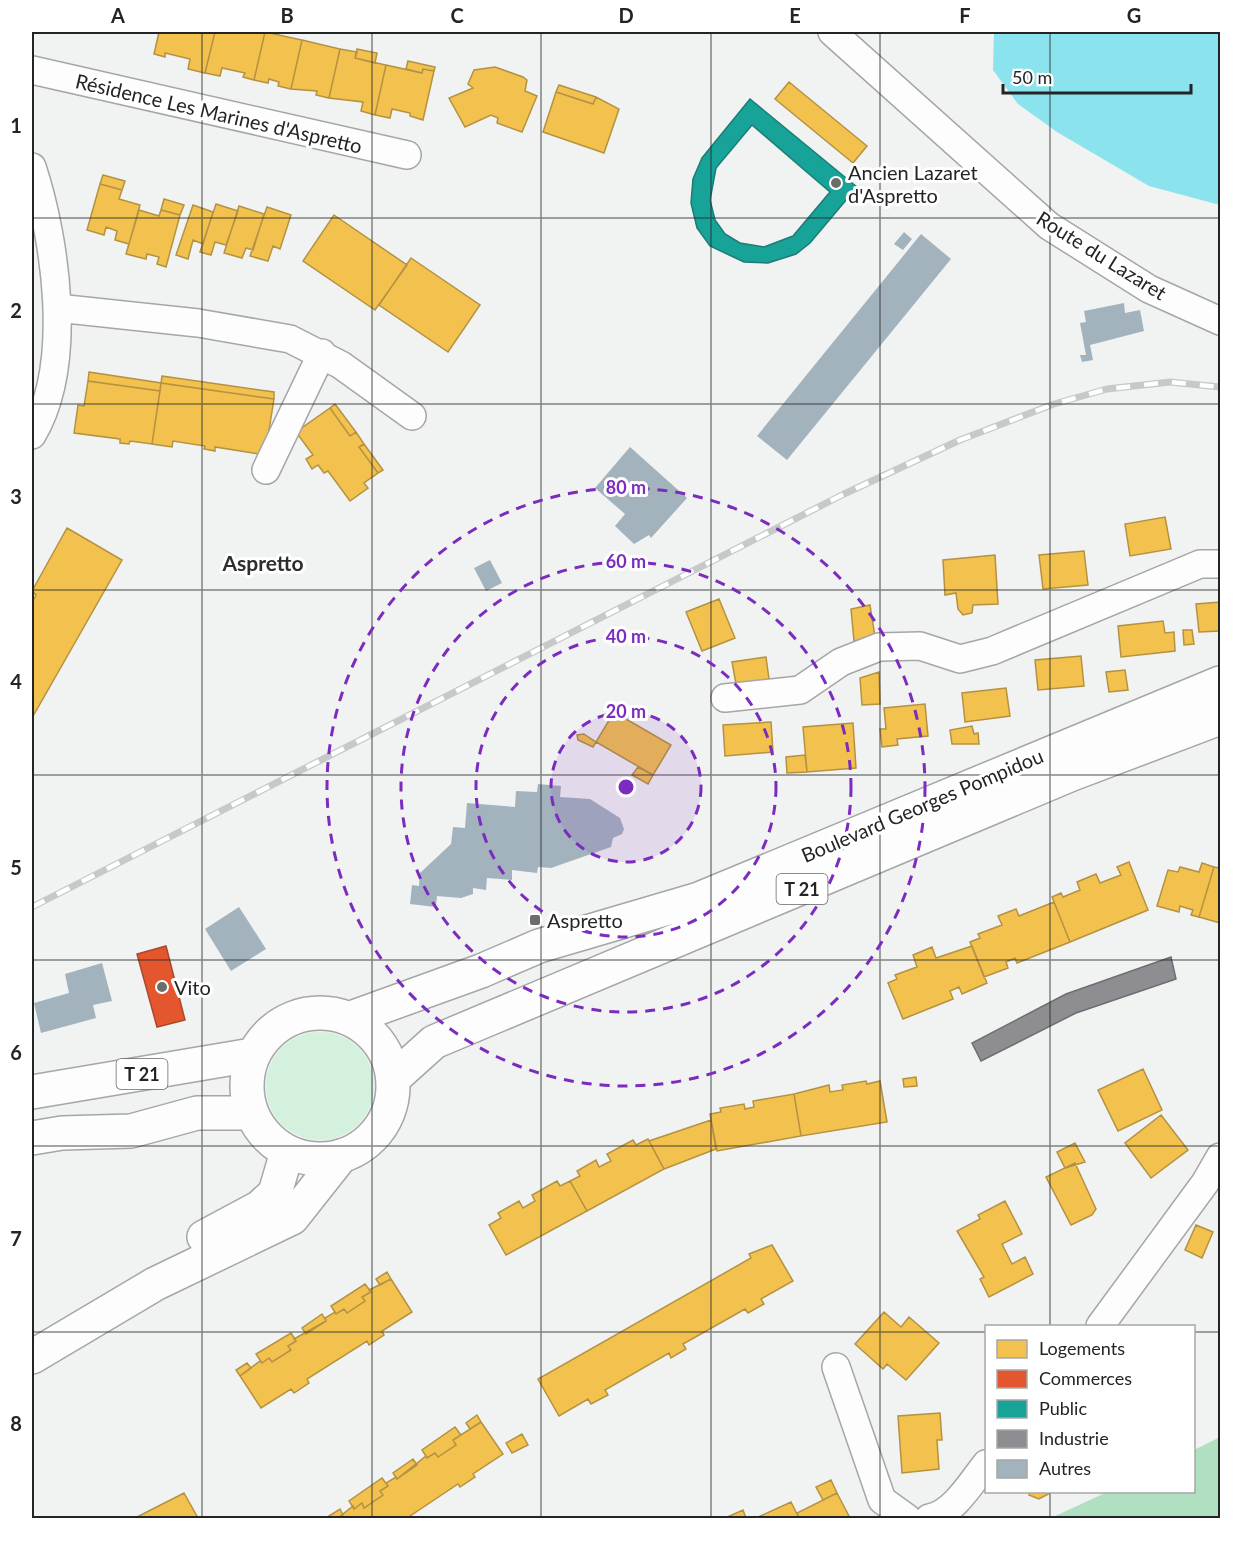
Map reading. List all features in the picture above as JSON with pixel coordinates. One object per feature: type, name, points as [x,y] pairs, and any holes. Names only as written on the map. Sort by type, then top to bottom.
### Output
[{"type":"main road","name":"Boulevard Georges Pompidou","points":[[351,1018],[481,971],[539,946],[699,899],[1221,683]]},
{"type":"main road","name":"Boulevard Georges Pompidou","points":[[394,1078],[434,1042],[1061,779],[1221,718]]},
{"type":"main road","points":[[316,1011],[351,1018],[372,1032],[387,1053],[394,1078],[393,1098],[387,1118],[375,1135],[359,1148],[341,1156],[323,1160],[304,1158],[287,1152],[265,1136],[251,1113],[246,1084],[252,1055],[264,1036],[281,1022],[316,1011]]},
{"type":"main road","name":"T 21","points":[[32,1092],[252,1055]]},
{"type":"main road","points":[[32,1138],[62,1133],[131,1131],[197,1113],[251,1113]]},
{"type":"main road","points":[[155,1284],[199,1240],[260,1207],[275,1193],[287,1152]]},
{"type":"main road","points":[[32,1357],[155,1284],[292,1218],[341,1156]]},
{"type":"street","name":"Route du Lazaret","points":[[832,32],[1049,226],[1149,289],[1221,321]]},
{"type":"street","name":"Résidence Les Marines d'Aspretto","points":[[32,70],[407,155]]},
{"type":"street","points":[[32,167],[43,200],[57,308],[56,356],[49,394],[42,419],[32,435]]},
{"type":"street","points":[[57,308],[210,325],[290,339],[322,353],[412,416]]},
{"type":"street","points":[[266,470],[322,353]]},
{"type":"street","points":[[725,698],[800,690],[841,662],[879,647],[920,646],[960,659],[992,651],[1200,564],[1221,564]]},
{"type":"street","points":[[1101,1325],[1205,1183],[1221,1157]]},
{"type":"street","points":[[836,1367],[882,1500],[907,1518]]},
{"type":"street","points":[[929,1518],[940,1517],[985,1466]]},
{"type":"green space","points":[[320,1032],[341,1036],[358,1048],[370,1065],[374,1086],[370,1107],[358,1124],[341,1136],[320,1140],[299,1136],[282,1124],[270,1107],[266,1086],[270,1065],[282,1048],[299,1036]]},
{"type":"green space","points":[[1220,1437],[1220,1518],[1051,1518],[1105,1493],[1195,1493],[1195,1450]]},
{"type":"water","points":[[994,32],[1220,32],[1220,205],[1149,186],[1057,132],[1018,104],[993,70]]},
{"type":"building: Logements","points":[[159,32],[215,32],[205,73],[188,69],[190,59],[165,53],[165,57],[154,54]]},
{"type":"building: Logements","points":[[215,32],[265,32],[254,80],[243,77],[245,73],[222,68],[220,76],[205,73]]},
{"type":"building: Logements","points":[[265,32],[302,40],[291,89],[278,86],[279,82],[269,79],[268,83],[254,80]]},
{"type":"building: Logements","points":[[302,40],[340,49],[329,98],[316,95],[317,91],[291,89]]},
{"type":"building: Logements","points":[[340,49],[357,52],[355,58],[386,65],[375,115],[361,111],[363,102],[329,98]]},
{"type":"building: Logements","points":[[357,49],[377,53],[375,63],[355,58]]},
{"type":"building: Logements","points":[[408,61],[435,67],[434,71],[423,69],[422,73],[406,69]]},
{"type":"building: Logements","points":[[386,65],[422,73],[423,69],[434,71],[423,120],[410,116],[410,113],[392,109],[390,118],[375,115]]},
{"type":"building: Logements","points":[[495,67],[523,77],[527,80],[525,91],[537,96],[522,132],[497,123],[498,118],[491,115],[465,127],[449,98],[473,88],[468,84],[474,70]]},
{"type":"building: Logements","points":[[789,82],[867,146],[853,163],[775,99]]},
{"type":"building: Logements","points":[[559,85],[596,97],[593,104],[556,92]]},
{"type":"building: Logements","points":[[556,92],[593,104],[596,97],[619,109],[604,153],[543,132]]},
{"type":"building: Logements","points":[[103,175],[125,181],[122,190],[100,184]]},
{"type":"building: Logements","points":[[100,184],[122,190],[119,199],[140,205],[129,244],[115,240],[117,231],[106,227],[104,235],[87,230]]},
{"type":"building: Logements","points":[[164,199],[184,205],[180,215],[161,210]]},
{"type":"building: Logements","points":[[216,204],[238,211],[226,245],[215,242],[211,255],[200,252]]},
{"type":"building: Logements","points":[[193,205],[213,212],[203,244],[193,240],[188,259],[176,255]]},
{"type":"building: Logements","points":[[239,206],[264,214],[253,250],[246,248],[242,258],[224,253]]},
{"type":"building: Logements","points":[[267,207],[291,215],[280,249],[273,246],[268,261],[250,256]]},
{"type":"building: Logements","points":[[139,210],[159,216],[161,210],[180,215],[166,267],[157,264],[159,257],[147,254],[146,259],[126,254]]},
{"type":"building: Logements","points":[[334,215],[407,265],[375,310],[303,261]]},
{"type":"building: Logements","points":[[411,258],[480,305],[448,352],[379,305]]},
{"type":"building: Logements","points":[[89,372],[161,383],[160,391],[88,381]]},
{"type":"building: Logements","points":[[162,376],[274,392],[274,399],[161,383]]},
{"type":"building: Logements","points":[[88,381],[160,391],[152,444],[130,441],[129,444],[120,443],[120,439],[74,433],[78,405],[84,406]]},
{"type":"building: Logements","points":[[161,383],[274,399],[265,455],[215,447],[215,451],[204,449],[205,446],[173,441],[172,447],[152,444]]},
{"type":"building: Logements","points":[[335,404],[356,432],[350,436],[330,408]]},
{"type":"building: Logements","points":[[330,408],[350,436],[356,432],[364,444],[359,447],[378,473],[364,483],[368,488],[350,501],[328,471],[324,473],[318,465],[312,469],[306,459],[313,455],[296,432]]},
{"type":"building: Logements","points":[[364,444],[383,470],[378,473],[359,447]]},
{"type":"building: Logements","points":[[1165,517],[1171,549],[1130,556],[1125,524]]},
{"type":"building: Logements","points":[[67,528],[122,560],[32,718],[32,603],[36,595],[32,591]]},
{"type":"building: Logements","points":[[1084,551],[1088,585],[1043,589],[1039,555]]},
{"type":"building: Logements","points":[[995,555],[998,604],[973,605],[972,613],[963,615],[958,609],[956,593],[945,595],[943,560]]},
{"type":"building: Logements","points":[[719,599],[735,638],[702,651],[686,612]]},
{"type":"building: Logements","points":[[1220,602],[1220,631],[1199,632],[1196,604]]},
{"type":"building: Logements","points":[[870,605],[875,637],[854,641],[851,609]]},
{"type":"building: Logements","points":[[1163,621],[1165,633],[1174,632],[1175,651],[1121,657],[1118,626]]},
{"type":"building: Logements","points":[[1183,630],[1192,630],[1194,644],[1184,645]]},
{"type":"building: Logements","points":[[1081,656],[1084,686],[1038,690],[1035,660]]},
{"type":"building: Logements","points":[[766,657],[769,679],[736,684],[732,662]]},
{"type":"building: Logements","points":[[1125,670],[1128,690],[1109,692],[1106,672]]},
{"type":"building: Logements","points":[[879,672],[880,704],[862,705],[860,678]]},
{"type":"building: Logements","points":[[1006,688],[1010,716],[965,722],[962,693]]},
{"type":"building: Logements","points":[[925,704],[928,736],[897,739],[898,745],[882,747],[880,729],[886,729],[884,708]]},
{"type":"building: Logements","points":[[614,712],[671,745],[653,775],[596,742]]},
{"type":"building: Logements","points":[[771,722],[773,752],[725,756],[723,725]]},
{"type":"building: Logements","points":[[853,723],[856,768],[807,772],[803,727]]},
{"type":"building: Logements","points":[[972,726],[974,734],[978,733],[979,744],[952,744],[950,730]]},
{"type":"building: Logements","points":[[584,734],[596,742],[593,747],[578,740],[577,735]]},
{"type":"building: Logements","points":[[805,755],[807,772],[787,773],[786,757]]},
{"type":"building: Logements","points":[[638,767],[653,775],[648,784],[632,775]]},
{"type":"building: Logements","points":[[1129,862],[1148,910],[1070,942],[1052,897],[1061,893],[1063,897],[1080,890],[1077,882],[1096,874],[1100,883],[1121,875],[1117,867]]},
{"type":"building: Logements","points":[[1202,863],[1214,867],[1199,917],[1191,915],[1193,910],[1180,906],[1179,912],[1157,906],[1168,870],[1178,872],[1180,867],[1199,872]]},
{"type":"building: Logements","points":[[1214,867],[1220,868],[1220,923],[1199,917]]},
{"type":"building: Logements","points":[[1054,902],[1070,942],[1017,963],[1015,958],[1006,962],[1008,968],[984,977],[970,942],[980,938],[978,934],[1002,925],[998,916],[1016,909],[1019,916]]},
{"type":"building: Logements","points":[[972,946],[987,983],[962,994],[959,987],[950,991],[953,999],[903,1019],[888,983],[897,979],[895,975],[917,967],[913,955],[932,947],[936,958]]},
{"type":"building: Logements","points":[[1143,1069],[1162,1110],[1118,1131],[1098,1090]]},
{"type":"building: Logements","points":[[916,1077],[917,1086],[904,1087],[903,1079]]},
{"type":"building: Logements","points":[[866,1081],[867,1084],[880,1081],[887,1122],[801,1136],[794,1094],[829,1085],[830,1092],[843,1090],[842,1085]]},
{"type":"building: Logements","points":[[794,1094],[801,1136],[717,1151],[710,1114],[721,1112],[720,1108],[744,1104],[745,1109],[754,1107],[753,1101]]},
{"type":"building: Logements","points":[[1161,1115],[1188,1150],[1151,1178],[1125,1143]]},
{"type":"building: Logements","points":[[711,1120],[716,1149],[664,1169],[649,1141]]},
{"type":"building: Logements","points":[[648,1139],[664,1169],[587,1211],[570,1181],[580,1176],[577,1171],[596,1160],[599,1167],[611,1161],[607,1154],[633,1140],[636,1145]]},
{"type":"building: Logements","points":[[1075,1143],[1085,1162],[1065,1168],[1057,1152]]},
{"type":"building: Logements","points":[[1075,1163],[1096,1209],[1092,1215],[1071,1225],[1046,1177]]},
{"type":"building: Logements","points":[[557,1181],[560,1186],[570,1181],[587,1211],[506,1255],[489,1225],[501,1218],[498,1213],[519,1201],[523,1208],[535,1201],[532,1195]]},
{"type":"building: Logements","points":[[1005,1201],[1022,1234],[1002,1244],[1012,1264],[1025,1257],[1033,1274],[989,1297],[980,1279],[984,1277],[957,1231],[980,1219],[978,1215]]},
{"type":"building: Logements","points":[[1196,1225],[1213,1232],[1202,1258],[1185,1250]]},
{"type":"building: Logements","points":[[772,1245],[793,1281],[761,1299],[764,1304],[748,1313],[745,1309],[683,1344],[686,1349],[671,1358],[669,1353],[605,1390],[608,1395],[591,1404],[588,1399],[559,1416],[538,1379],[751,1258],[749,1254]]},
{"type":"building: Logements","points":[[387,1272],[391,1279],[380,1285],[376,1279]]},
{"type":"building: Logements","points":[[391,1279],[412,1312],[382,1331],[384,1335],[369,1345],[367,1341],[307,1379],[309,1383],[294,1393],[291,1389],[261,1408],[240,1376],[260,1361],[262,1363],[269,1358],[272,1362],[291,1350],[288,1346],[296,1341],[294,1339],[326,1321],[325,1318],[335,1312],[336,1314],[344,1309],[347,1313],[365,1301],[362,1297],[371,1292],[369,1290]]},
{"type":"building: Logements","points":[[365,1284],[371,1292],[362,1297],[365,1301],[347,1313],[344,1309],[336,1314],[331,1306]]},
{"type":"building: Logements","points":[[884,1312],[901,1327],[909,1317],[939,1343],[906,1380],[887,1364],[883,1369],[855,1344]]},
{"type":"building: Logements","points":[[322,1314],[326,1321],[306,1334],[302,1328]]},
{"type":"building: Logements","points":[[291,1333],[296,1341],[288,1346],[291,1350],[272,1362],[269,1358],[262,1363],[256,1354]]},
{"type":"building: Logements","points":[[247,1363],[251,1368],[240,1376],[236,1370]]},
{"type":"building: Logements","points":[[940,1413],[942,1440],[937,1440],[939,1469],[902,1473],[898,1416]]},
{"type":"building: Logements","points":[[477,1415],[481,1422],[470,1429],[466,1423]]},
{"type":"building: Logements","points":[[481,1422],[503,1454],[473,1474],[475,1477],[460,1487],[458,1484],[407,1518],[338,1518],[353,1506],[354,1509],[362,1503],[364,1508],[383,1495],[380,1491],[388,1486],[386,1483],[396,1477],[397,1479],[426,1456],[427,1458],[435,1453],[438,1457],[456,1445],[453,1440]]},
{"type":"building: Logements","points":[[455,1427],[461,1435],[453,1440],[456,1445],[438,1457],[435,1453],[427,1458],[422,1450]]},
{"type":"building: Logements","points":[[522,1434],[528,1445],[512,1453],[506,1443]]},
{"type":"building: Logements","points":[[413,1459],[417,1465],[397,1479],[393,1473]]},
{"type":"building: Logements","points":[[382,1478],[388,1486],[380,1491],[383,1495],[364,1508],[362,1503],[354,1509],[349,1501]]},
{"type":"building: Logements","points":[[831,1480],[837,1493],[823,1500],[816,1487]]},
{"type":"building: Logements","points":[[184,1493],[198,1518],[135,1518]]},
{"type":"building: Logements","points":[[837,1493],[850,1518],[799,1518],[797,1513]]},
{"type":"building: Logements","points":[[1030,1493],[1050,1493],[1039,1499],[1029,1495]]},
{"type":"building: Logements","points":[[791,1502],[799,1518],[756,1518]]},
{"type":"building: Logements","points":[[340,1509],[343,1515],[338,1518],[329,1516]]},
{"type":"building: Logements","points":[[743,1510],[746,1518],[725,1518]]},
{"type":"building: Commerces","name":"Vito","points":[[166,946],[185,1020],[157,1027],[137,954]]},
{"type":"building: Public","name":"Ancien Lazaret d'Aspretto","points":[[750,99],[857,187],[810,243],[796,254],[768,263],[744,262],[710,246],[697,228],[691,203],[693,179],[702,158]],"holes":[[[752,125],[830,192],[793,236],[764,247],[740,243],[725,234],[715,220],[710,200],[716,168]]]},
{"type":"building: Industrie","points":[[1171,957],[1176,979],[1076,1013],[981,1061],[972,1043],[1066,994]]},
{"type":"building: Autres","points":[[904,232],[912,239],[903,250],[894,244]]},
{"type":"building: Autres","points":[[921,234],[951,259],[787,460],[757,436]]},
{"type":"building: Autres","points":[[1124,303],[1125,313],[1140,310],[1144,331],[1090,345],[1093,360],[1082,362],[1080,355],[1086,355],[1080,323],[1086,322],[1084,311]]},
{"type":"building: Autres","points":[[630,447],[687,498],[651,538],[649,535],[634,544],[615,526],[625,514],[595,488]]},
{"type":"building: Autres","points":[[490,560],[502,583],[486,591],[474,568]]},
{"type":"building: Autres","points":[[538,784],[561,786],[560,797],[590,799],[620,818],[624,829],[622,834],[613,838],[611,847],[551,868],[538,867],[537,873],[512,870],[512,880],[487,878],[486,890],[473,888],[473,894],[461,898],[437,896],[436,907],[410,904],[412,885],[419,886],[420,873],[451,844],[453,827],[465,828],[467,803],[515,807],[516,791],[537,792]]},
{"type":"building: Autres","points":[[239,907],[266,949],[231,971],[205,929]]},
{"type":"building: Autres","points":[[102,963],[112,1001],[93,1005],[96,1018],[41,1033],[34,1003],[69,993],[65,974]]},
{"type":"railway","points":[[32,907],[844,494],[960,440],[1054,404],[1107,389],[1170,382],[1220,387]]},
{"type":"place","name":"Ancien Lazaret d'Aspretto","points":[[836,183]]},
{"type":"place","name":"Aspretto","points":[[535,920]]},
{"type":"place","name":"Vito","points":[[162,987]]},
{"type":"district","name":"Aspretto","points":[[263,562]]}]
